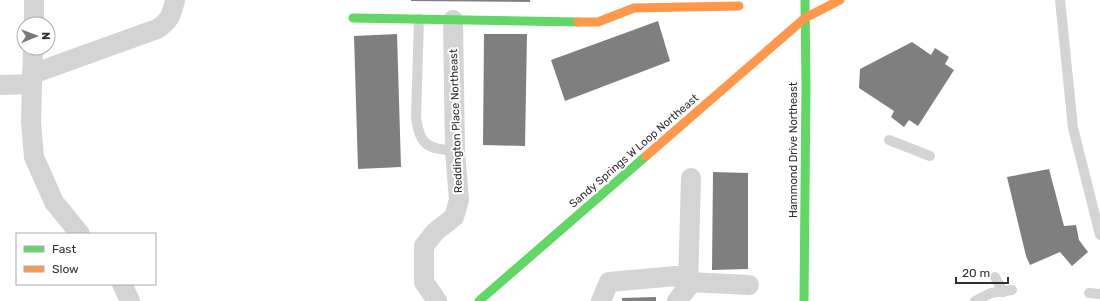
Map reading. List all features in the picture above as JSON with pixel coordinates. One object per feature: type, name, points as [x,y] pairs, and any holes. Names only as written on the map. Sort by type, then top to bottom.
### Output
[{"type":"street","points":[[34,0],[34,16]]},
{"type":"street","points":[[0,85],[32,79],[157,29],[166,23],[172,12],[175,0]]},
{"type":"street","name":"Hammond Drive Northeast","points":[[804,301],[806,87],[805,0]]},
{"type":"street","name":"Sandy Springs W Loop Northeast","points":[[479,301],[805,18],[840,0]]},
{"type":"street","points":[[353,18],[598,22],[634,8],[740,6]]},
{"type":"street","name":"Reddington Place Northeast","points":[[437,301],[424,282],[424,246],[435,232],[454,217],[459,200],[455,151],[453,20]]},
{"type":"street","points":[[33,56],[31,122],[34,157],[54,202],[79,233]]},
{"type":"street","points":[[677,301],[688,287],[692,178]]},
{"type":"street","points":[[601,301],[609,282],[676,276],[688,282],[750,285]]},
{"type":"street","points":[[122,285],[123,301]]},
{"type":"street","points":[[122,285],[130,301]]},
{"type":"lane","points":[[1060,0],[1073,128],[1100,235]]},
{"type":"lane","points":[[419,19],[416,117],[418,131],[425,144],[435,149],[455,151]]},
{"type":"lane","points":[[889,140],[930,156]]},
{"type":"lane","points":[[975,301],[991,293],[1008,291],[995,277]]},
{"type":"lane","points":[[1089,293],[1100,294]]},
{"type":"building","points":[[530,0],[530,2],[411,1]]},
{"type":"building","points":[[658,21],[670,61],[565,101],[551,60]]},
{"type":"building","points":[[397,34],[401,167],[358,169],[354,36]]},
{"type":"building","points":[[484,34],[527,34],[525,146],[483,145]]},
{"type":"building","points":[[912,42],[931,55],[935,48],[949,57],[945,64],[954,70],[918,126],[909,120],[904,127],[891,117],[894,111],[859,88],[860,69]]},
{"type":"building","points":[[1049,169],[1064,226],[1076,225],[1079,240],[1088,252],[1072,266],[1060,252],[1030,265],[1026,256],[1007,177]]},
{"type":"building","points":[[713,172],[748,173],[748,269],[712,270]]},
{"type":"building","points":[[656,297],[656,301],[622,301],[622,298]]},
{"type":"traffic: fast","points":[[804,301],[806,87],[805,0]]},
{"type":"traffic: fast","points":[[353,18],[578,22]]},
{"type":"traffic: fast","points":[[479,301],[646,156]]},
{"type":"traffic: slow","points":[[646,156],[805,18],[840,0]]},
{"type":"traffic: slow","points":[[578,22],[598,22],[634,8],[739,6]]}]
